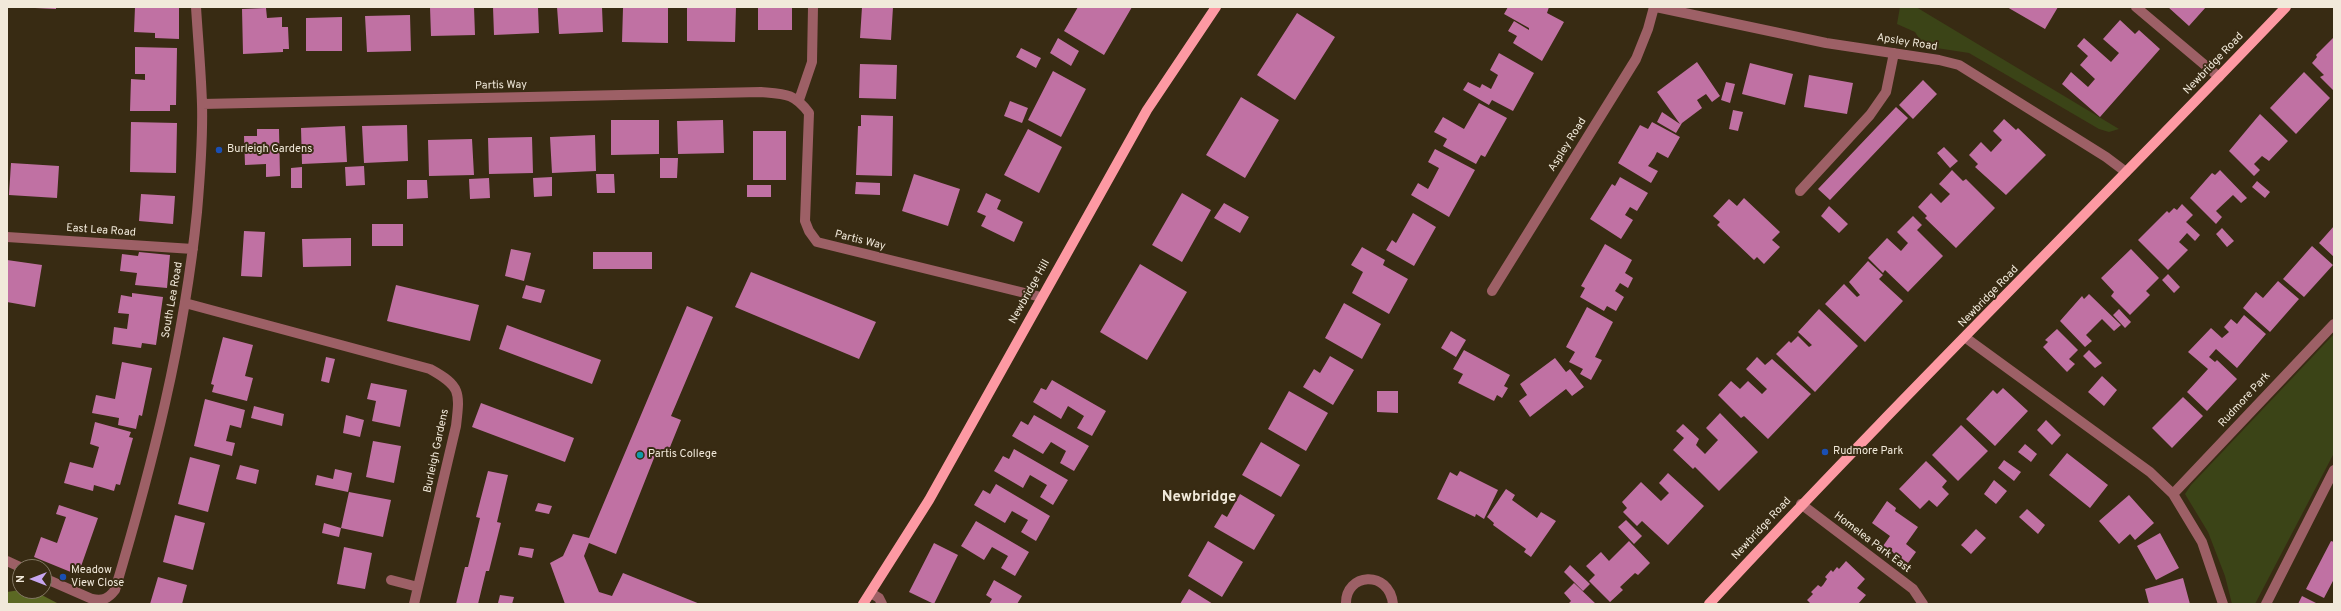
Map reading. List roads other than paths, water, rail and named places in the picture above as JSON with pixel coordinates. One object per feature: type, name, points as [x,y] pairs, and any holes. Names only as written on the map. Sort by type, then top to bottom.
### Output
[{"type":"main road","name":"Newbridge Hill","points":[[863,604],[929,500],[1041,297],[1147,110],[1216,7]]},
{"type":"main road","name":"Newbridge Road","points":[[1709,604],[1801,504],[1966,338],[2286,7]]},
{"type":"street","name":"South Lea Road","points":[[52,581],[100,600],[109,598],[115,590],[144,492],[167,400],[185,303],[193,249],[200,180],[202,104],[196,7]]},
{"type":"street","points":[[799,100],[812,62],[813,7]]},
{"type":"street","name":"Apsley Road","points":[[1655,7],[1826,43],[1939,60],[1958,65],[2106,157],[2126,172]]},
{"type":"street","name":"Aspley Road","points":[[1492,291],[1636,59],[1655,7]]},
{"type":"street","points":[[2136,7],[2219,77]]},
{"type":"street","points":[[1800,191],[1870,115],[1886,92],[1894,53]]},
{"type":"street","name":"Partis Way","points":[[202,104],[761,92],[785,94],[799,100],[809,113],[805,221],[809,231],[817,242],[1041,297]]},
{"type":"street","name":"East Lea Road","points":[[7,237],[193,249]]},
{"type":"street","name":"Burleigh Gardens","points":[[185,303],[430,369],[449,380],[457,390],[458,406],[456,426],[414,604]]},
{"type":"street","name":"Rudmore Park","points":[[2173,494],[2334,324]]},
{"type":"street","points":[[1966,338],[2150,472],[2173,494],[2202,542],[2223,604]]},
{"type":"street","points":[[2266,604],[2334,470]]},
{"type":"street","name":"Homelea Park East","points":[[1801,504],[1912,589],[1923,604]]},
{"type":"street","points":[[1346,604],[1348,592],[1353,586],[1362,580],[1370,579],[1377,580],[1387,586],[1392,593],[1393,604]]},
{"type":"street","points":[[391,580],[418,587]]},
{"type":"street","points":[[871,593],[879,598],[882,604]]},
{"type":"place","name":"Burleigh Gardens","points":[[219,150]]},
{"type":"place","name":"Rudmore Park","points":[[1825,452]]},
{"type":"place","name":"Partis College","points":[[640,455]]},
{"type":"place","name":"Meadow View Close","points":[[63,577]]},
{"type":"district","name":"Newbridge","points":[[1199,498]]}]
